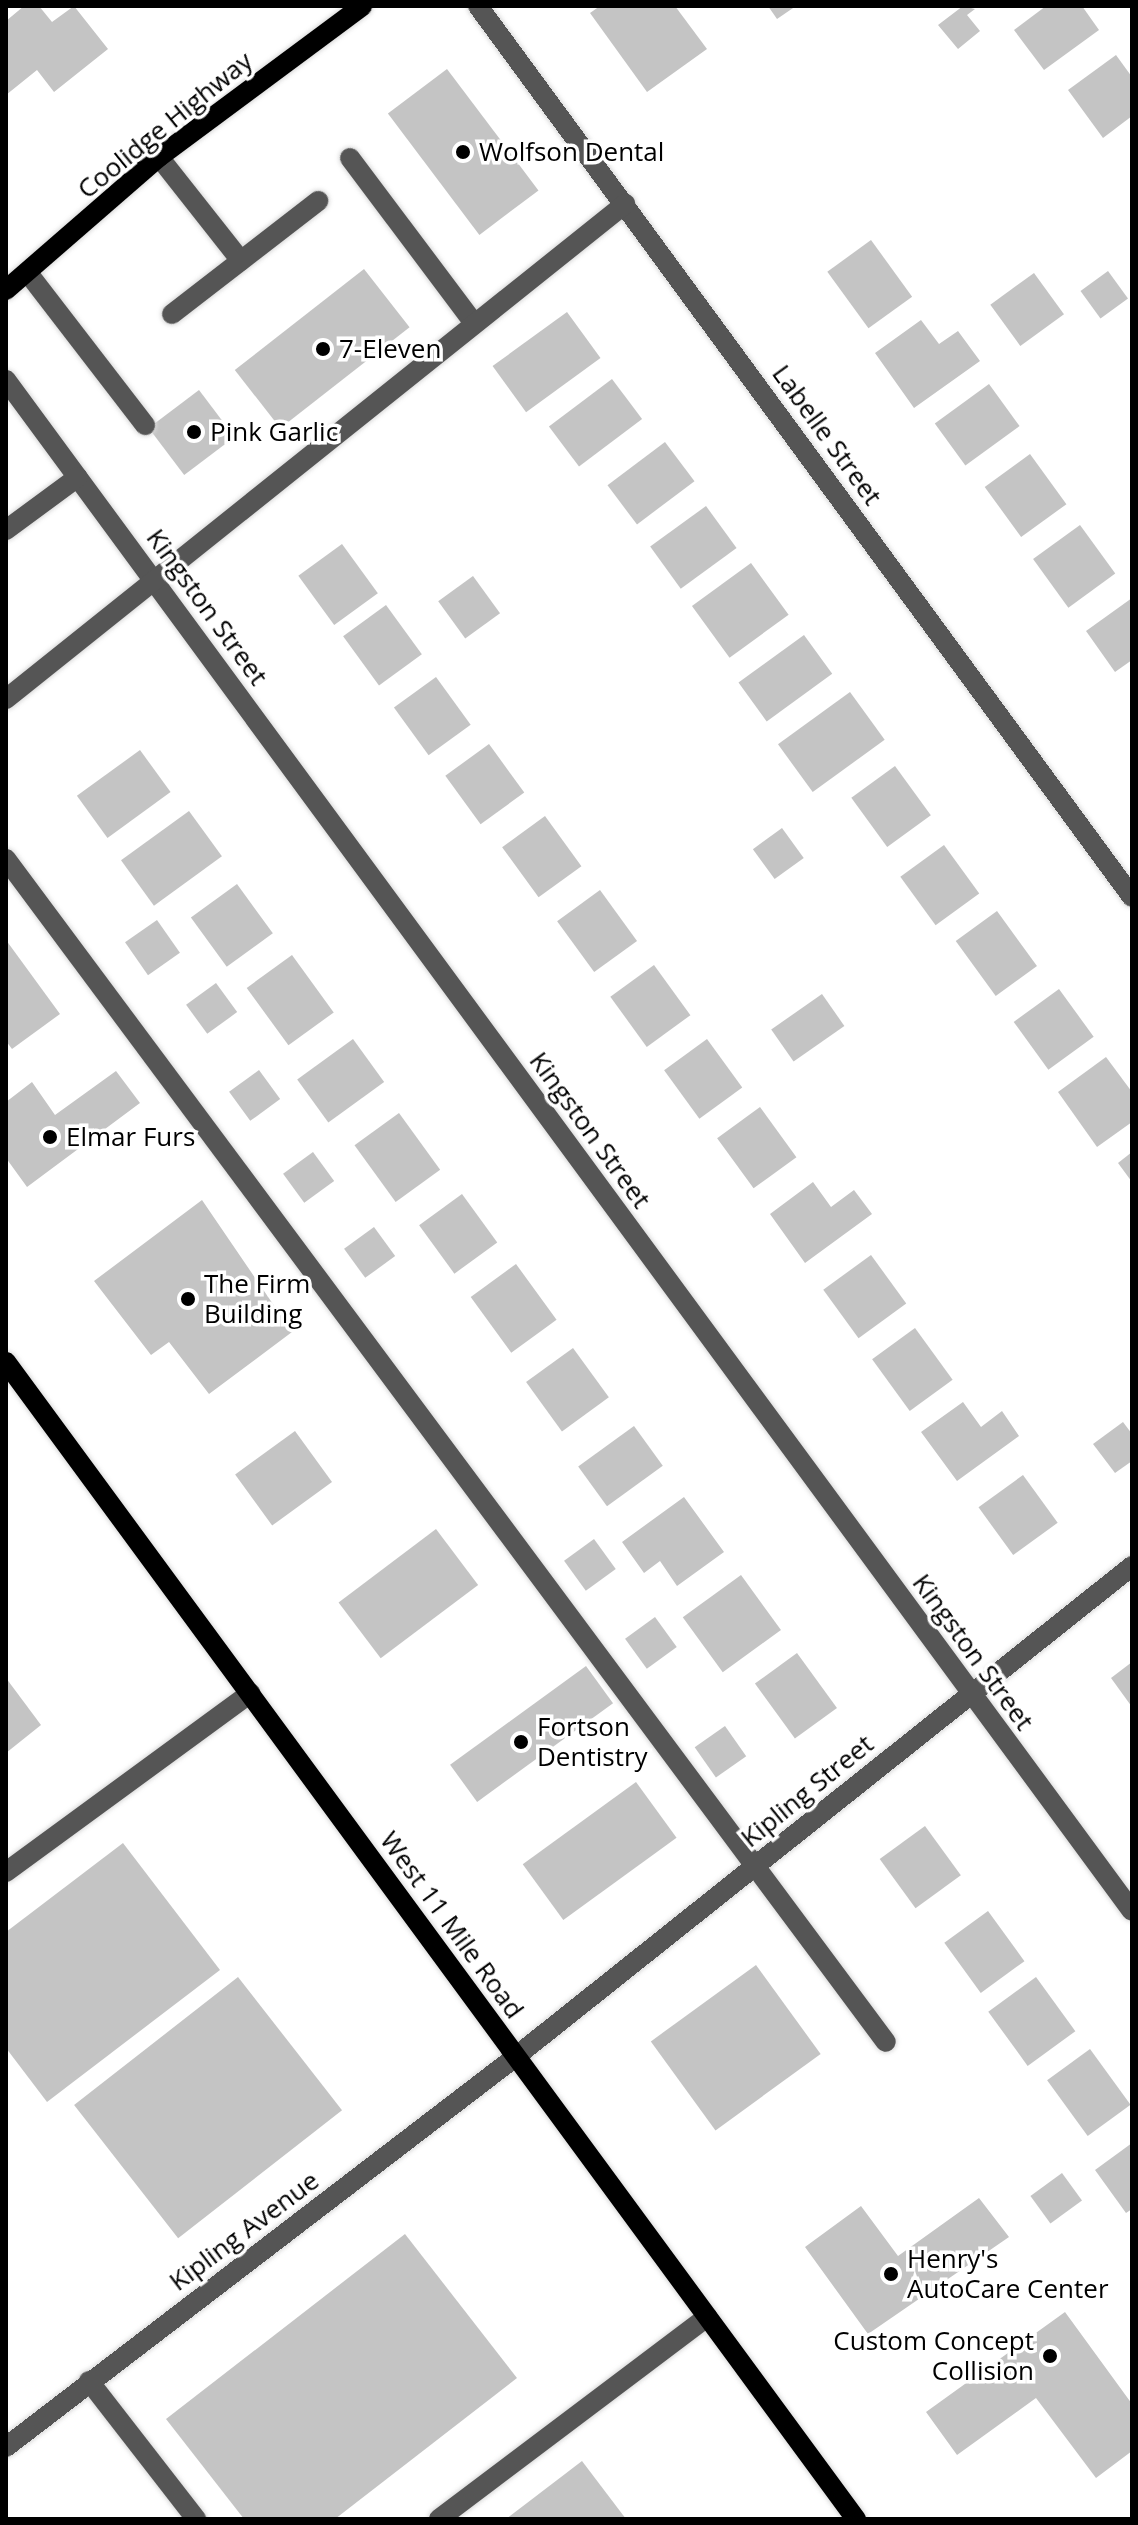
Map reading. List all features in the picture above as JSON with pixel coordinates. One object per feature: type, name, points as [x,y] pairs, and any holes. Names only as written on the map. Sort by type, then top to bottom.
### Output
[{"type":"main road","name":"Coolidge Highway","points":[[6,290],[159,157],[362,6]]},
{"type":"main road","name":"West 11 Mile Road","points":[[6,1362],[451,1965],[514,2058],[856,2519]]},
{"type":"street","name":"Labelle Street","points":[[478,6],[1132,897]]},
{"type":"street","points":[[159,157],[241,261]]},
{"type":"street","points":[[350,158],[473,322]]},
{"type":"street","points":[[172,314],[318,201]]},
{"type":"street","points":[[6,699],[473,322],[625,204]]},
{"type":"street","points":[[28,273],[145,425]]},
{"type":"street","name":"Kingston Street","points":[[6,380],[1132,1911]]},
{"type":"street","points":[[6,530],[78,477]]},
{"type":"street","points":[[6,859],[886,2042]]},
{"type":"street","name":"Kipling Street","points":[[514,2058],[1132,1566]]},
{"type":"street","points":[[6,1872],[251,1693]]},
{"type":"street","name":"Kipling Avenue","points":[[6,2447],[514,2058]]},
{"type":"street","points":[[439,2519],[707,2317]]},
{"type":"street","points":[[89,2381],[196,2519]]},
{"type":"building","points":[[24,6],[39,6],[52,22],[74,6],[108,49],[54,92],[37,70],[6,95],[6,21]]},
{"type":"building","points":[[600,6],[675,6],[707,49],[647,92],[590,13]]},
{"type":"building","points":[[768,6],[796,6],[777,19]]},
{"type":"building","points":[[963,6],[975,9],[967,15],[980,31],[958,49],[938,25]]},
{"type":"building","points":[[1046,6],[1082,6],[1099,30],[1044,70],[1014,30]]},
{"type":"building","points":[[1116,55],[1132,77],[1132,116],[1103,138],[1068,90]]},
{"type":"building","name":"Wolfson Dental","points":[[447,69],[538,190],[479,235],[388,114]]},
{"type":"building","points":[[871,240],[912,297],[868,328],[827,272]]},
{"type":"building","name":"7-Eleven","points":[[364,269],[410,327],[280,428],[235,370]]},
{"type":"building","points":[[1108,271],[1128,299],[1100,318],[1080,291]]},
{"type":"building","points":[[1034,273],[1064,314],[1020,346],[990,305]]},
{"type":"building","points":[[567,312],[601,358],[526,412],[493,366]]},
{"type":"building","points":[[921,320],[939,344],[958,331],[980,361],[914,408],[875,353]]},
{"type":"building","points":[[612,379],[642,419],[579,466],[549,427]]},
{"type":"building","points":[[989,384],[1020,426],[965,465],[935,423]]},
{"type":"building","points":[[199,390],[235,437],[184,475],[149,428]]},
{"type":"building","points":[[665,442],[694,481],[637,524],[607,485]]},
{"type":"building","points":[[1030,454],[1066,504],[1021,537],[985,487]]},
{"type":"building","points":[[706,506],[737,548],[681,589],[650,547]]},
{"type":"building","points":[[1080,525],[1115,574],[1068,608],[1033,559]]},
{"type":"building","points":[[342,544],[378,593],[334,625],[298,576]]},
{"type":"building","points":[[751,563],[789,615],[730,658],[692,606]]},
{"type":"building","points":[[473,576],[500,613],[465,638],[438,601]]},
{"type":"building","points":[[1132,598],[1132,660],[1115,672],[1086,631]]},
{"type":"building","points":[[386,605],[422,654],[379,686],[343,636]]},
{"type":"building","points":[[804,635],[832,674],[767,721],[738,683]]},
{"type":"building","points":[[436,677],[471,725],[429,755],[394,708]]},
{"type":"building","points":[[850,692],[885,740],[813,792],[778,744]]},
{"type":"building","points":[[489,744],[524,793],[481,824],[445,776]]},
{"type":"building","points":[[140,750],[171,792],[107,838],[77,796]]},
{"type":"building","points":[[895,766],[931,815],[887,847],[851,798]]},
{"type":"building","points":[[189,811],[222,856],[154,906],[121,860]]},
{"type":"building","points":[[545,816],[581,866],[539,897],[502,847]]},
{"type":"building","points":[[782,828],[804,858],[775,879],[753,849]]},
{"type":"building","points":[[944,845],[979,894],[936,925],[900,877]]},
{"type":"building","points":[[237,884],[273,933],[227,967],[191,918]]},
{"type":"building","points":[[600,890],[637,941],[594,972],[557,921]]},
{"type":"building","points":[[997,911],[1037,966],[996,996],[956,941]]},
{"type":"building","points":[[157,920],[180,953],[148,975],[125,942]]},
{"type":"building","points":[[6,940],[60,1014],[12,1049],[6,1041]]},
{"type":"building","points":[[292,955],[334,1012],[288,1045],[247,988]]},
{"type":"building","points":[[654,965],[690,1015],[647,1047],[610,997]]},
{"type":"building","points":[[216,983],[237,1012],[207,1034],[186,1005]]},
{"type":"building","points":[[1059,989],[1094,1037],[1048,1070],[1014,1022]]},
{"type":"building","points":[[822,994],[844,1026],[794,1062],[771,1030]]},
{"type":"building","points":[[353,1039],[384,1082],[328,1122],[297,1080]]},
{"type":"building","points":[[707,1039],[742,1088],[699,1119],[664,1070]]},
{"type":"building","points":[[1106,1057],[1132,1092],[1132,1122],[1097,1147],[1058,1092]]},
{"type":"building","points":[[259,1070],[280,1099],[250,1121],[229,1092]]},
{"type":"building","name":"Elmar Furs","points":[[116,1071],[140,1103],[27,1187],[6,1158],[6,1102],[32,1082],[55,1115]]},
{"type":"building","points":[[760,1107],[796,1157],[754,1188],[717,1138]]},
{"type":"building","points":[[399,1113],[440,1170],[396,1202],[355,1145]]},
{"type":"building","points":[[313,1152],[334,1181],[304,1203],[283,1174]]},
{"type":"building","points":[[1132,1152],[1132,1182],[1118,1163]]},
{"type":"building","points":[[813,1182],[831,1207],[854,1190],[872,1214],[805,1263],[770,1214]]},
{"type":"building","points":[[462,1194],[497,1243],[454,1274],[419,1225]]},
{"type":"building","name":"The Firm Building","points":[[202,1200],[292,1332],[209,1394],[169,1342],[151,1355],[94,1281]]},
{"type":"building","points":[[374,1227],[395,1256],[365,1278],[344,1249]]},
{"type":"building","points":[[871,1255],[906,1304],[859,1338],[823,1290]]},
{"type":"building","points":[[516,1264],[557,1320],[511,1353],[471,1297]]},
{"type":"building","points":[[915,1328],[953,1380],[910,1411],[872,1359]]},
{"type":"building","points":[[573,1348],[609,1397],[562,1431],[526,1382]]},
{"type":"building","points":[[963,1402],[981,1427],[1002,1411],[1019,1436],[957,1481],[921,1432]]},
{"type":"building","points":[[1123,1422],[1132,1434],[1132,1461],[1115,1473],[1093,1444]]},
{"type":"building","points":[[634,1426],[663,1466],[607,1506],[578,1467]]},
{"type":"building","points":[[295,1431],[332,1482],[272,1525],[235,1474]]},
{"type":"building","points":[[1023,1475],[1058,1523],[1013,1555],[979,1507]]},
{"type":"building","points":[[684,1497],[724,1552],[677,1586],[660,1561],[644,1573],[622,1542]]},
{"type":"building","points":[[436,1529],[478,1585],[381,1658],[339,1602]]},
{"type":"building","points":[[594,1539],[616,1569],[586,1591],[564,1561]]},
{"type":"building","points":[[741,1575],[781,1630],[723,1672],[683,1617]]},
{"type":"building","points":[[655,1617],[677,1647],[647,1669],[625,1639]]},
{"type":"building","points":[[797,1653],[837,1708],[795,1739],[755,1684]]},
{"type":"building","points":[[1132,1662],[1132,1707],[1111,1678]]},
{"type":"building","name":"Fortson Dentistry","points":[[586,1666],[613,1703],[477,1802],[450,1765]]},
{"type":"building","points":[[6,1678],[41,1725],[6,1753]]},
{"type":"building","points":[[725,1726],[746,1756],[716,1778],[695,1747]]},
{"type":"building","points":[[636,1782],[677,1838],[563,1920],[523,1864]]},
{"type":"building","points":[[925,1826],[961,1875],[916,1908],[880,1859]]},
{"type":"building","points":[[123,1843],[220,1970],[47,2102],[6,2048],[6,1932]]},
{"type":"building","points":[[988,1911],[1024,1961],[981,1993],[944,1943]]},
{"type":"building","points":[[756,1965],[821,2054],[715,2130],[651,2041]]},
{"type":"building","points":[[238,1977],[342,2110],[178,2238],[74,2105]]},
{"type":"building","points":[[1036,1977],[1075,2031],[1028,2066],[988,2012]]},
{"type":"building","points":[[1090,2049],[1131,2105],[1088,2136],[1047,2080]]},
{"type":"building","points":[[1132,2143],[1132,2209],[1126,2213],[1095,2170]]},
{"type":"building","points":[[1062,2173],[1082,2201],[1050,2223],[1030,2196]]},
{"type":"building","name":"Henry's AutoCare Center","points":[[979,2198],[1009,2237],[868,2334],[805,2247],[861,2206],[898,2256]]},
{"type":"building","points":[[405,2234],[517,2378],[335,2519],[244,2519],[166,2419]]},
{"type":"building","name":"Custom Concept Collision","points":[[1065,2312],[1132,2404],[1132,2451],[1096,2478],[1036,2398],[957,2455],[926,2412]]},
{"type":"building","points":[[582,2461],[626,2519],[506,2519]]},
{"type":"place","name":"Wolfson Dental","points":[[463,152]]},
{"type":"place","name":"7-Eleven","points":[[323,349]]},
{"type":"place","name":"Pink Garlic","points":[[194,432]]},
{"type":"place","name":"Elmar Furs","points":[[50,1137]]},
{"type":"place","name":"The Firm Building","points":[[188,1299]]},
{"type":"place","name":"Fortson Dentistry","points":[[521,1742]]},
{"type":"place","name":"Henry's AutoCare Center","points":[[891,2274]]},
{"type":"place","name":"Custom Concept Collision","points":[[1050,2356]]}]
